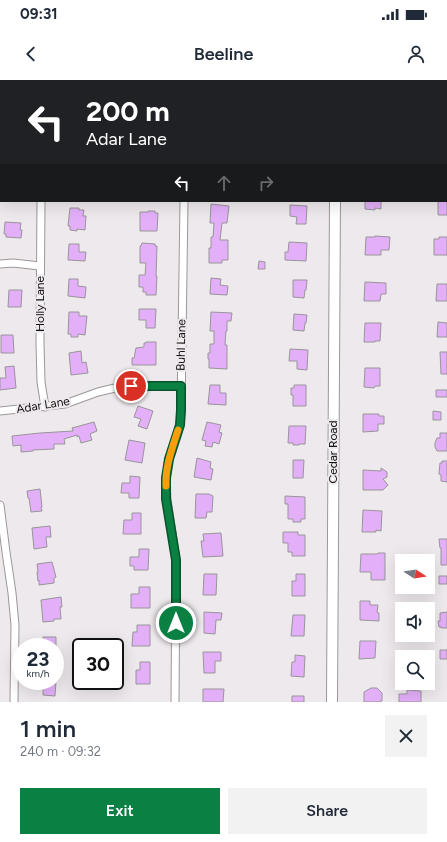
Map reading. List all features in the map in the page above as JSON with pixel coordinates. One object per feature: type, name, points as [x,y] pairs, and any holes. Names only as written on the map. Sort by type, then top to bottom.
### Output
[{"type":"street","name":"Holly Lane","points":[[41,202],[40,343],[41,382],[45,406]]},
{"type":"street","name":"Buhl Lane","points":[[175,702],[176,560],[166,499],[166,478],[169,459],[180,425],[181,410],[184,202]]},
{"type":"street","name":"Cedar Road","points":[[332,702],[335,202]]},
{"type":"street","points":[[0,264],[13,263],[40,266]]},
{"type":"street","name":"Adar Lane","points":[[0,411],[65,404],[98,392],[115,388],[131,386],[181,386]]},
{"type":"street","points":[[0,505],[3,552],[12,593],[14,625],[14,702]]},
{"type":"building","points":[[365,202],[381,202],[381,209],[365,209]]},
{"type":"building","points":[[438,202],[447,202],[447,215],[438,215]]},
{"type":"building","points":[[211,204],[229,206],[227,223],[222,223],[220,240],[228,240],[228,260],[222,260],[222,263],[209,263],[209,248],[211,248],[211,237],[213,237],[214,223],[210,223]]},
{"type":"building","points":[[290,205],[307,206],[306,224],[296,224],[297,217],[290,216]]},
{"type":"building","points":[[70,208],[79,208],[79,210],[84,210],[83,216],[86,216],[85,230],[70,230],[70,226],[68,226]]},
{"type":"building","points":[[155,211],[155,213],[158,213],[157,231],[140,231],[140,212]]},
{"type":"building","points":[[5,222],[21,223],[21,238],[6,237],[6,234],[4,234]]},
{"type":"building","points":[[366,237],[390,237],[389,250],[381,250],[381,255],[365,255]]},
{"type":"building","points":[[439,237],[447,237],[447,255],[434,255],[434,239],[439,239]]},
{"type":"building","points":[[289,242],[307,243],[306,261],[285,260],[285,252],[288,252]]},
{"type":"building","points":[[142,243],[155,244],[155,246],[157,246],[156,295],[146,295],[146,292],[143,292],[143,287],[139,287],[139,275],[145,275],[146,263],[140,263],[140,246]]},
{"type":"building","points":[[69,244],[79,244],[79,252],[86,252],[85,261],[68,260]]},
{"type":"building","points":[[259,261],[265,262],[265,269],[258,269]]},
{"type":"building","points":[[211,278],[221,279],[220,285],[228,286],[227,295],[210,294]]},
{"type":"building","points":[[69,279],[78,279],[78,286],[86,287],[85,298],[68,296]]},
{"type":"building","points":[[293,280],[307,280],[304,298],[293,297]]},
{"type":"building","points":[[365,282],[386,283],[386,294],[381,294],[380,301],[364,301]]},
{"type":"building","points":[[437,284],[447,284],[447,301],[436,301]]},
{"type":"building","points":[[9,290],[22,290],[21,307],[8,307]]},
{"type":"building","points":[[139,309],[156,309],[155,328],[146,328],[146,320],[139,320]]},
{"type":"building","points":[[69,312],[79,312],[79,316],[87,316],[85,335],[78,334],[78,337],[71,337],[71,334],[68,334]]},
{"type":"building","points":[[211,312],[232,313],[231,321],[227,321],[226,331],[225,345],[227,345],[227,369],[209,368],[208,353],[210,353],[210,344],[214,344],[214,331],[210,331]]},
{"type":"building","points":[[294,314],[307,315],[304,331],[293,330]]},
{"type":"building","points":[[438,322],[447,323],[447,337],[437,337]]},
{"type":"building","points":[[365,323],[381,323],[380,341],[364,342]]},
{"type":"building","points":[[1,335],[13,335],[14,353],[1,353]]},
{"type":"building","points":[[156,342],[156,365],[132,365],[132,358],[134,358],[136,348],[144,347],[144,343]]},
{"type":"building","points":[[290,349],[308,350],[307,370],[297,369],[297,361],[289,361]]},
{"type":"building","points":[[81,351],[82,363],[86,362],[88,373],[71,375],[69,353]]},
{"type":"building","points":[[440,352],[447,352],[447,374],[441,374]]},
{"type":"building","points":[[14,366],[16,388],[0,390],[0,378],[6,378],[5,367]]},
{"type":"building","points":[[365,368],[380,368],[380,386],[375,386],[374,388],[364,387]]},
{"type":"building","points":[[210,385],[220,385],[220,393],[226,393],[226,405],[208,404]]},
{"type":"building","points":[[294,385],[306,385],[306,406],[293,406],[293,395],[291,395],[291,388],[294,388]]},
{"type":"building","points":[[436,390],[447,390],[447,397],[436,397]]},
{"type":"building","points":[[138,406],[153,411],[147,429],[138,426],[141,419],[134,417]]},
{"type":"building","points":[[433,411],[441,412],[441,420],[433,420]]},
{"type":"building","points":[[363,414],[379,414],[379,416],[384,416],[384,424],[378,424],[378,431],[363,432]]},
{"type":"building","points":[[94,422],[97,431],[90,434],[92,440],[81,443],[79,436],[77,437],[77,435],[64,439],[65,444],[54,444],[54,449],[21,452],[21,445],[13,446],[12,436],[73,431],[72,428]]},
{"type":"building","points":[[207,422],[221,425],[219,432],[222,433],[219,444],[213,442],[212,447],[205,446],[206,441],[202,440]]},
{"type":"building","points":[[289,426],[306,426],[305,444],[293,445],[293,443],[288,443]]},
{"type":"building","points":[[440,433],[447,433],[447,451],[437,451],[435,447],[437,438],[440,438]]},
{"type":"building","points":[[129,440],[145,443],[142,463],[125,460]]},
{"type":"building","points":[[197,458],[211,462],[210,468],[213,469],[211,480],[194,477]]},
{"type":"building","points":[[293,460],[304,460],[303,478],[293,478]]},
{"type":"building","points":[[442,461],[447,461],[447,482],[441,481],[441,475],[439,474],[440,463],[442,463]]},
{"type":"building","points":[[381,468],[387,472],[387,477],[383,479],[388,485],[383,490],[363,490],[363,470],[381,471]]},
{"type":"building","points":[[130,476],[140,477],[139,498],[129,498],[129,493],[121,493],[122,483],[130,483]]},
{"type":"building","points":[[40,489],[42,511],[31,512],[27,491]]},
{"type":"building","points":[[196,494],[209,494],[213,496],[212,512],[207,512],[206,518],[195,518]]},
{"type":"building","points":[[285,496],[305,497],[305,519],[301,519],[301,522],[293,522],[293,519],[288,519],[288,504],[285,504]]},
{"type":"building","points":[[363,510],[382,511],[381,531],[376,530],[376,532],[362,532]]},
{"type":"building","points":[[132,513],[141,513],[141,534],[123,534],[124,520],[132,520]]},
{"type":"building","points":[[50,526],[51,537],[46,537],[47,547],[34,549],[32,528]]},
{"type":"building","points":[[283,532],[298,532],[298,535],[305,535],[305,556],[292,556],[292,552],[288,552],[288,543],[283,543]]},
{"type":"building","points":[[221,533],[223,556],[203,557],[201,541],[204,541],[203,534]]},
{"type":"building","points":[[439,539],[447,539],[447,565],[441,565],[441,548]]},
{"type":"building","points":[[139,549],[149,549],[148,570],[134,570],[134,566],[130,566],[130,557],[139,557]]},
{"type":"building","points":[[385,553],[385,580],[371,580],[371,572],[360,572],[361,554]]},
{"type":"building","points":[[52,562],[56,577],[54,578],[54,583],[39,585],[37,564]]},
{"type":"building","points":[[204,574],[217,574],[216,595],[203,595]]},
{"type":"building","points":[[296,574],[305,574],[305,596],[292,596],[292,581],[296,581]]},
{"type":"building","points":[[439,576],[447,576],[447,584],[439,584]]},
{"type":"building","points":[[139,587],[150,587],[150,608],[131,608],[131,594],[139,594]]},
{"type":"building","points":[[61,597],[61,619],[43,622],[41,600]]},
{"type":"building","points":[[360,601],[370,601],[370,605],[378,605],[377,612],[379,613],[379,621],[360,620]]},
{"type":"building","points":[[204,612],[222,613],[221,620],[216,620],[215,634],[204,633]]},
{"type":"building","points":[[447,612],[447,628],[441,628],[439,627],[438,621],[440,621],[440,613]]},
{"type":"building","points":[[293,615],[305,615],[304,636],[291,636]]},
{"type":"building","points":[[137,625],[150,625],[150,646],[132,646],[133,632],[137,632]]},
{"type":"building","points":[[43,637],[56,637],[56,638]]},
{"type":"building","points":[[360,641],[376,641],[375,658],[359,659]]},
{"type":"building","points":[[440,650],[447,650],[447,659],[440,659]]},
{"type":"building","points":[[203,652],[221,652],[221,661],[215,661],[215,673],[204,673]]},
{"type":"building","points":[[295,655],[305,656],[304,677],[291,676],[292,662],[295,662]]},
{"type":"building","points":[[140,662],[150,662],[150,684],[136,684],[136,670],[140,670]]},
{"type":"building","points":[[371,688],[377,688],[382,693],[382,701],[364,702],[364,692]]},
{"type":"building","points":[[203,689],[224,689],[223,702],[203,702]]},
{"type":"building","points":[[43,690],[55,690],[55,696],[43,695]]},
{"type":"building","points":[[407,690],[421,691],[421,702],[399,702],[399,694],[407,694]]},
{"type":"building","points":[[292,696],[304,696],[304,702],[292,702]]},
{"type":"slow traffic","points":[[166,486],[169,459],[178,430]]},
{"type":"route","points":[[131,386],[181,386],[180,425],[169,459],[166,478],[166,499],[176,560],[176,623]]}]
